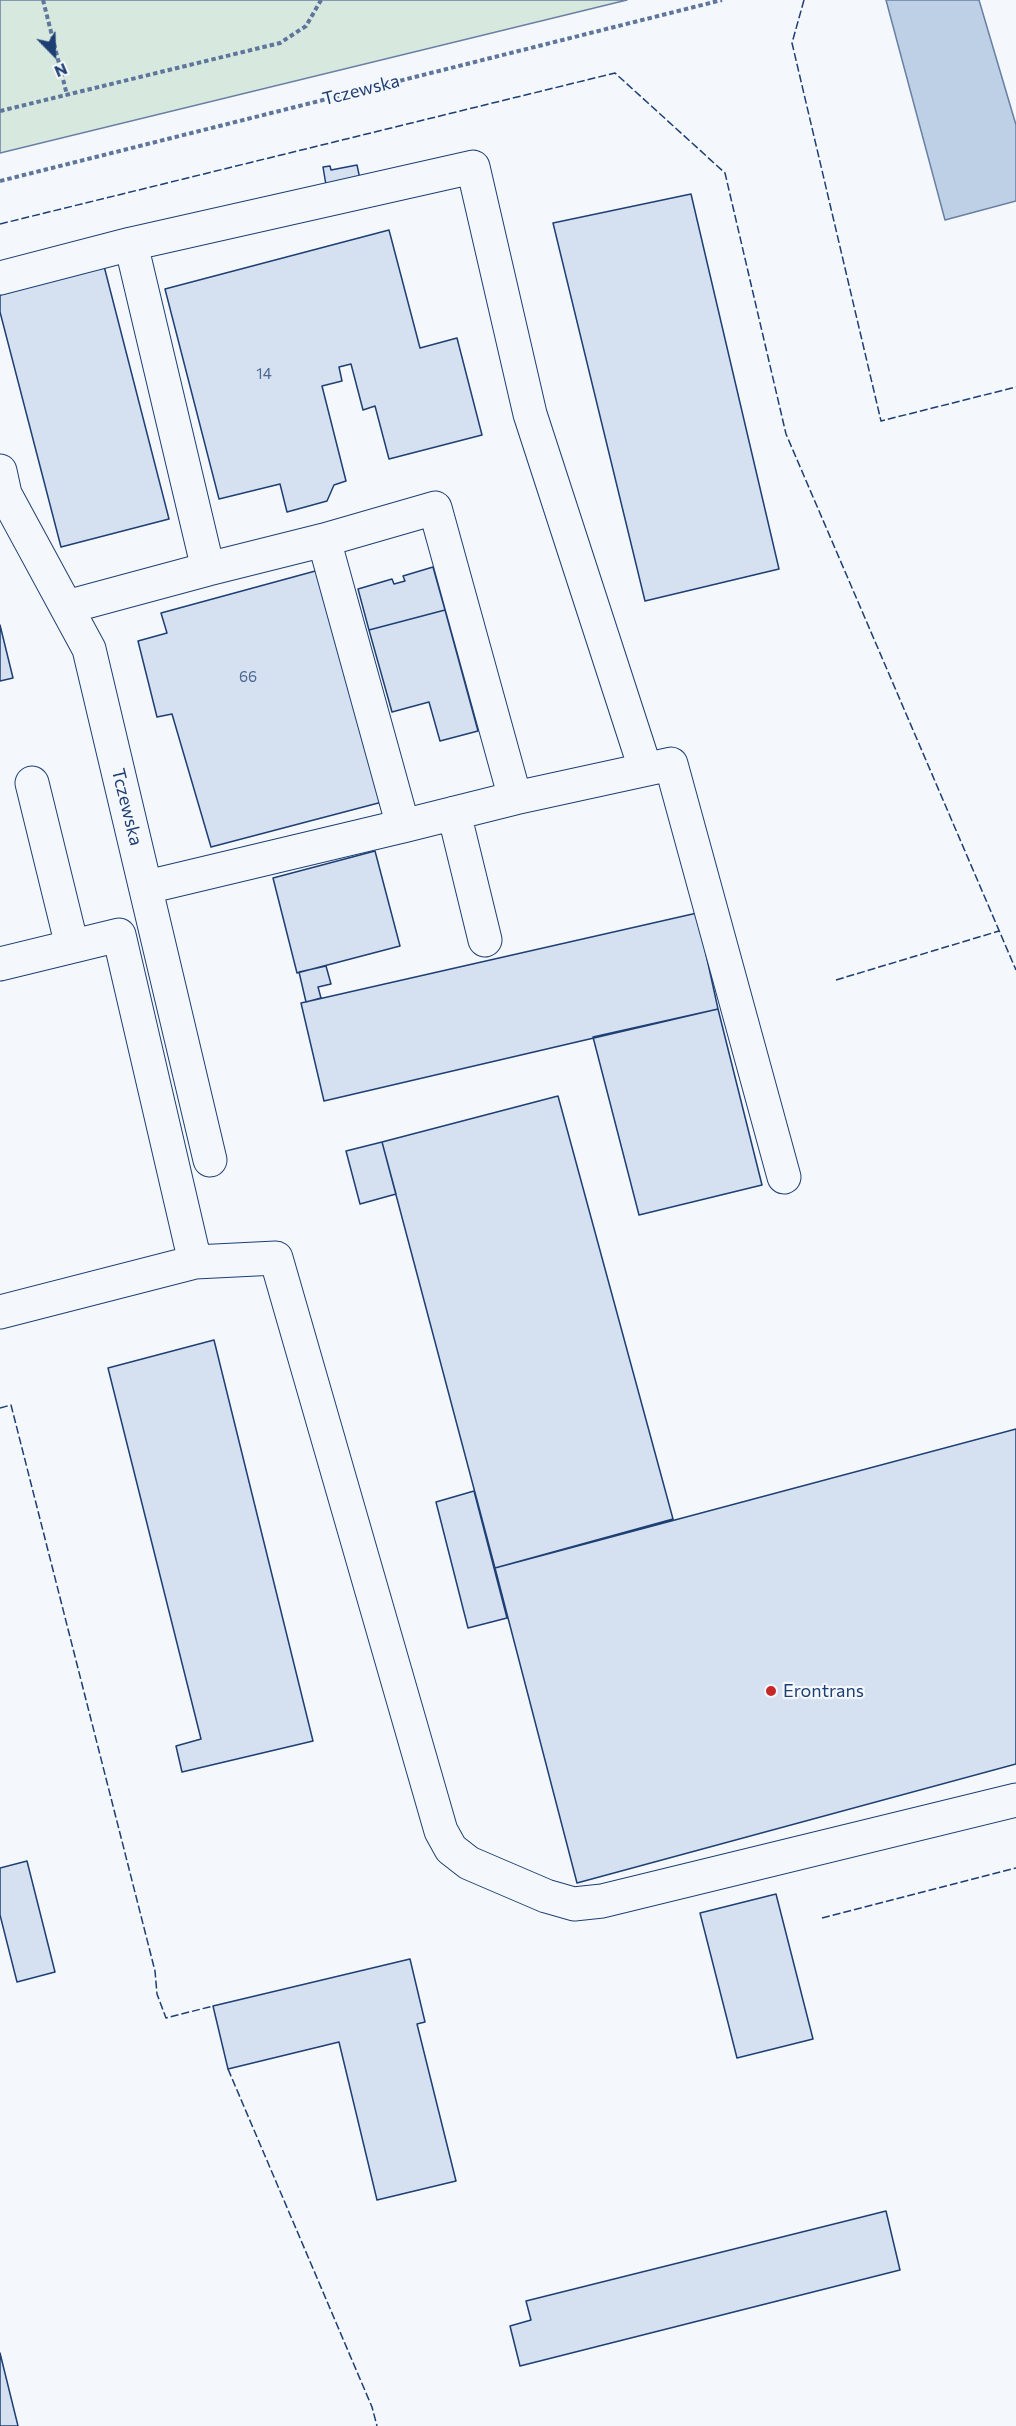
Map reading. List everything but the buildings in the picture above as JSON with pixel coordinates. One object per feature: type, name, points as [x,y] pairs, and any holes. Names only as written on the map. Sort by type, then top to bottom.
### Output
[{"type":"street","points":[[0,278],[131,244],[473,167],[530,414],[645,768]]},
{"type":"street","points":[[131,244],[208,569]]},
{"type":"street","name":"Tczewska","points":[[0,471],[5,494],[89,649],[210,1160]]},
{"type":"street","points":[[67,607],[324,540],[435,508],[515,798]]},
{"type":"street","points":[[324,540],[403,826]]},
{"type":"street","points":[[147,887],[515,798],[670,764],[784,1177]]},
{"type":"street","points":[[32,783],[72,946]]},
{"type":"street","points":[[454,813],[485,940]]},
{"type":"street","points":[[0,964],[118,934],[195,1262]]},
{"type":"street","points":[[0,1312],[195,1262],[276,1258],[441,1831],[451,1849],[469,1863],[546,1896],[573,1904],[602,1901],[1016,1800]]},
{"type":"path","points":[[43,0],[67,95]]},
{"type":"path","points":[[0,111],[280,43],[306,26],[321,0]]},
{"type":"path","name":"Tczewska","points":[[0,181],[722,0]]},
{"type":"shaded area","points":[[0,0],[627,0],[0,153]]},
{"type":"water","points":[[886,0],[979,0],[1016,125],[1016,201],[945,220]]},
{"type":"fence","points":[[804,0],[792,43],[881,421],[1016,387]]},
{"type":"fence","points":[[0,224],[615,73],[725,173],[786,434],[1016,970]]},
{"type":"fence","points":[[836,980],[999,931]]},
{"type":"fence","points":[[0,1408],[11,1405],[155,1971],[157,1994],[166,2018],[213,2006]]},
{"type":"fence","points":[[822,1918],[1016,1868]]},
{"type":"fence","points":[[228,2069],[372,2407],[377,2426]]},
{"type":"place","name":"Erontrans","points":[[771,1691]]}]
